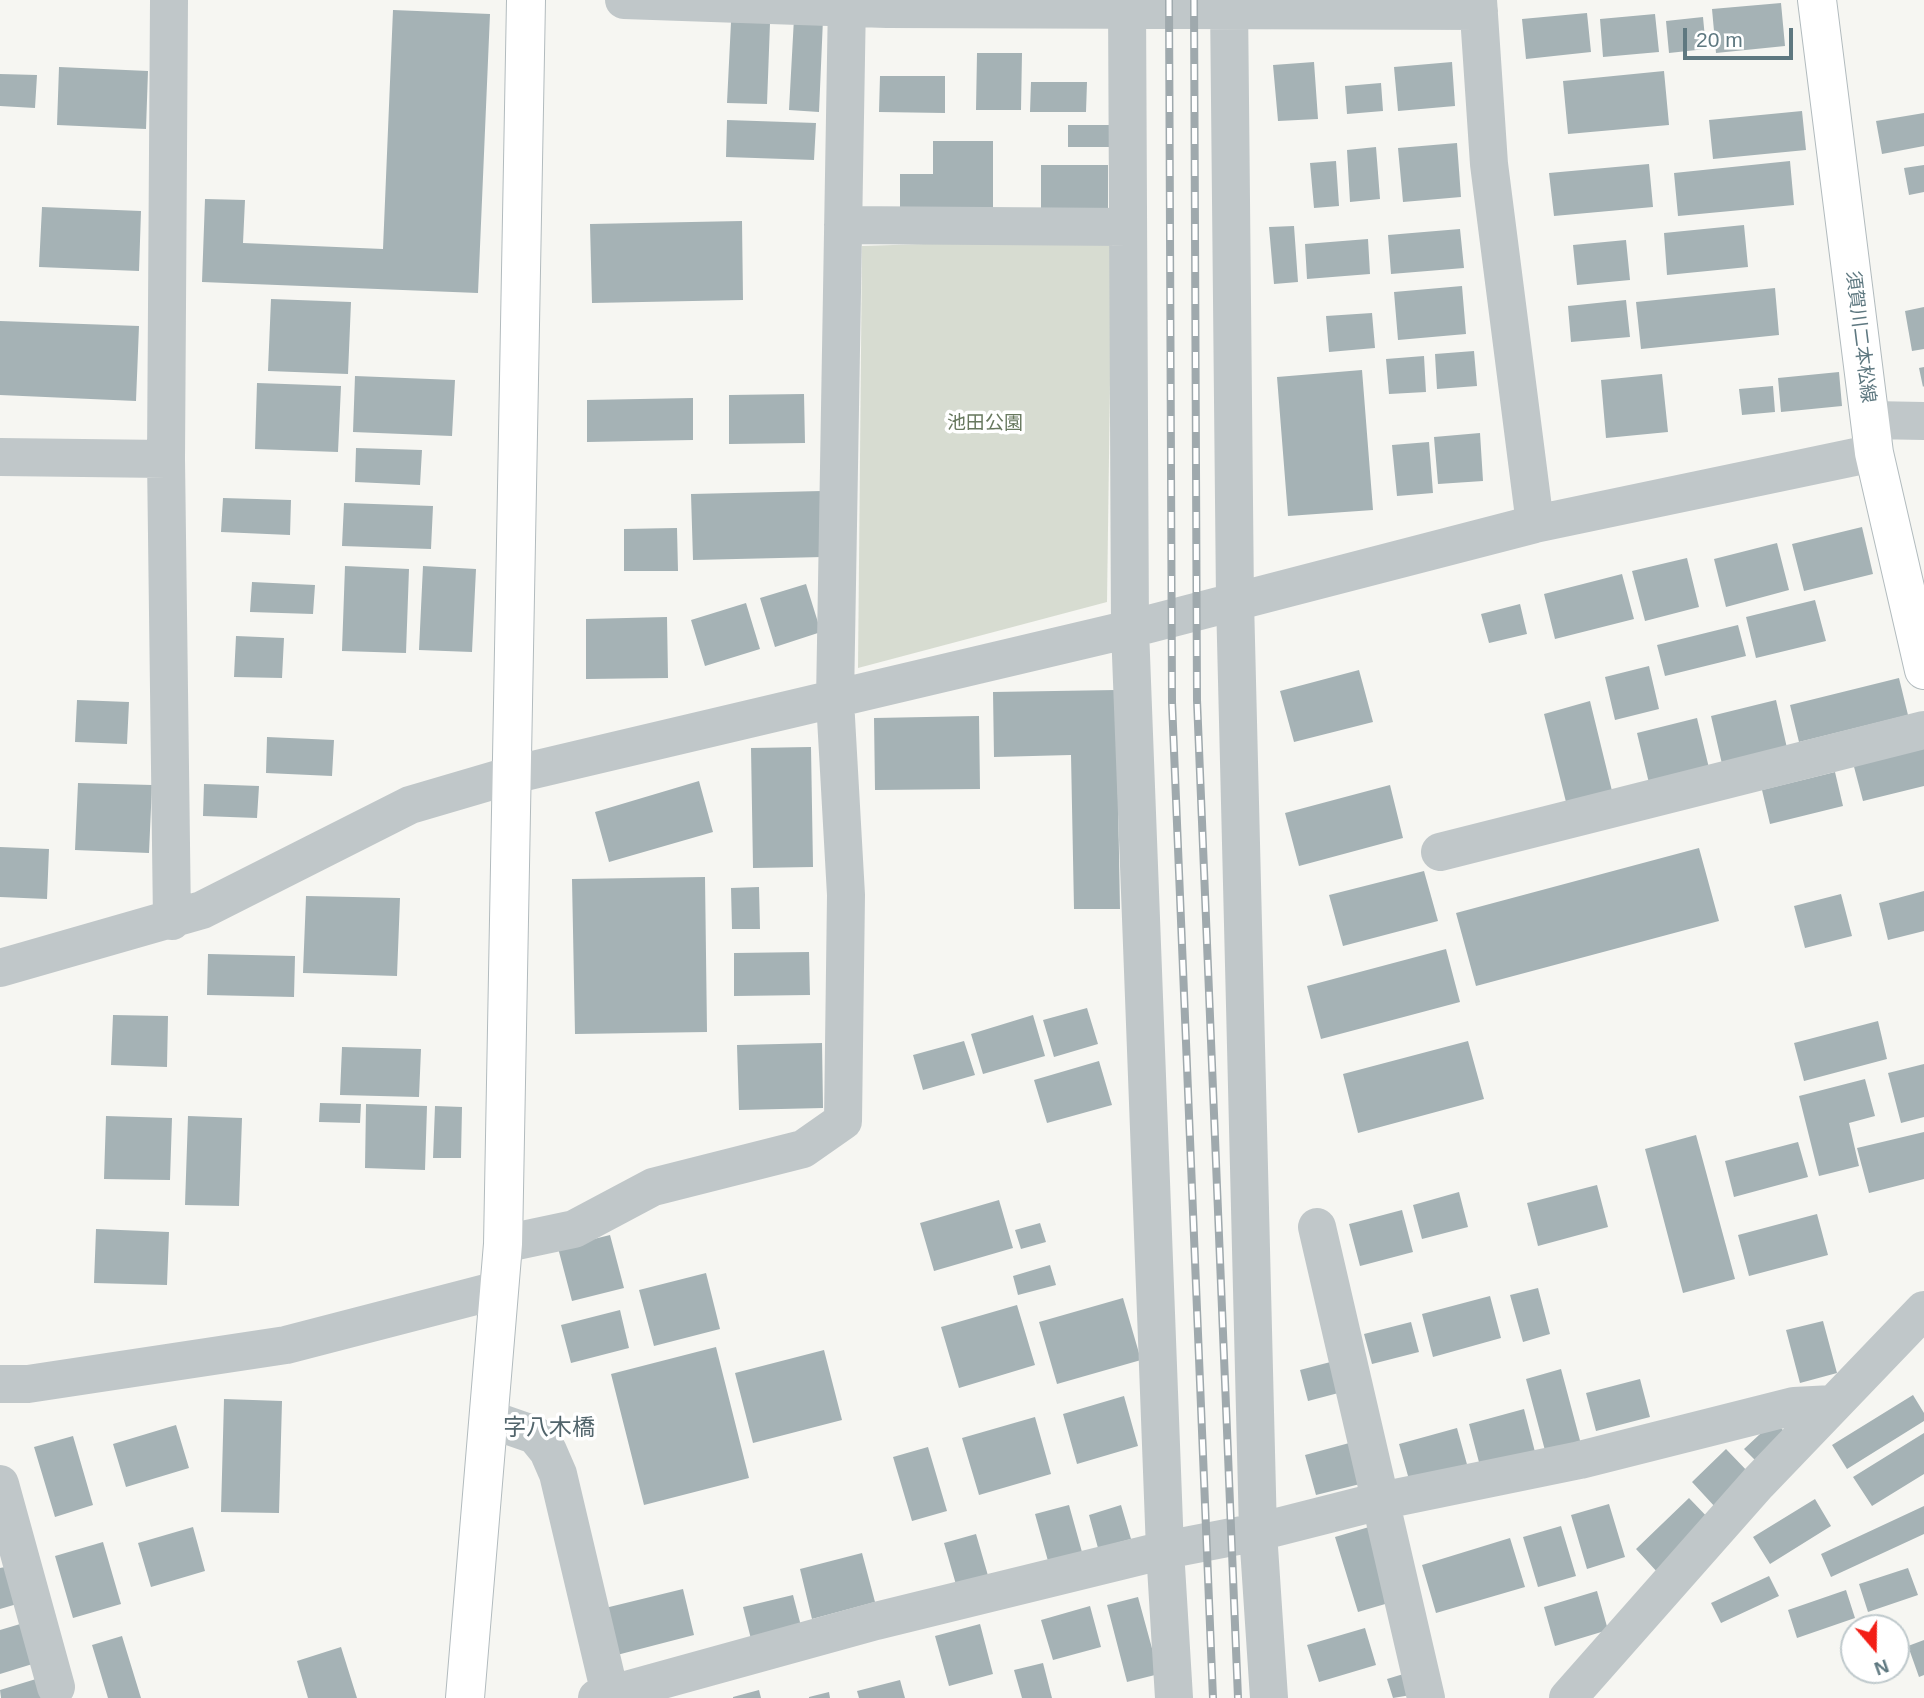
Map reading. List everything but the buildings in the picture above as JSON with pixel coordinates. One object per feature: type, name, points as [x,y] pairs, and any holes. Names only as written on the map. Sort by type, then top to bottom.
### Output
[{"type":"street","points":[[169,0],[166,459],[172,921]]},
{"type":"street","points":[[464,1698],[503,1244],[526,0]]},
{"type":"street","points":[[624,0],[1127,6],[1478,6],[1489,164],[1535,524]]},
{"type":"street","name":"須賀川二本松線","points":[[1817,0],[1872,437],[1924,670]]},
{"type":"street","points":[[503,1244],[574,1229],[653,1187],[803,1149],[843,1121],[846,895],[835,700],[847,4]]},
{"type":"street","points":[[1127,6],[1130,629],[1165,1550],[1174,1698]]},
{"type":"street","points":[[1229,6],[1235,600],[1258,1532],[1269,1698]]},
{"type":"street","points":[[843,225],[1128,227]]},
{"type":"street","points":[[0,968],[172,921],[202,910],[410,805],[512,775],[1130,629],[1872,437],[1924,421]]},
{"type":"street","points":[[0,457],[166,459]]},
{"type":"street","points":[[1440,852],[1924,730]]},
{"type":"street","points":[[1317,1227],[1426,1698]]},
{"type":"street","points":[[3,1392],[28,1384],[286,1345],[498,1290]]},
{"type":"street","points":[[1568,1698],[1833,1404],[1924,1310]]},
{"type":"street","points":[[489,1419],[536,1435],[548,1451],[558,1475],[606,1697],[889,1617],[1165,1550],[1258,1532],[1380,1501],[1580,1460],[1794,1406],[1833,1404]]},
{"type":"street","points":[[0,1484],[56,1687]]},
{"type":"green space","name":"池田公園","points":[[1112,238],[1107,602],[858,668],[862,246]]},
{"type":"railway","points":[[1169,0],[1172,702],[1213,1698]]},
{"type":"railway","points":[[1194,0],[1197,700],[1238,1698]]},
{"type":"district","name":"字八木橋","points":[[549,1429]]}]
